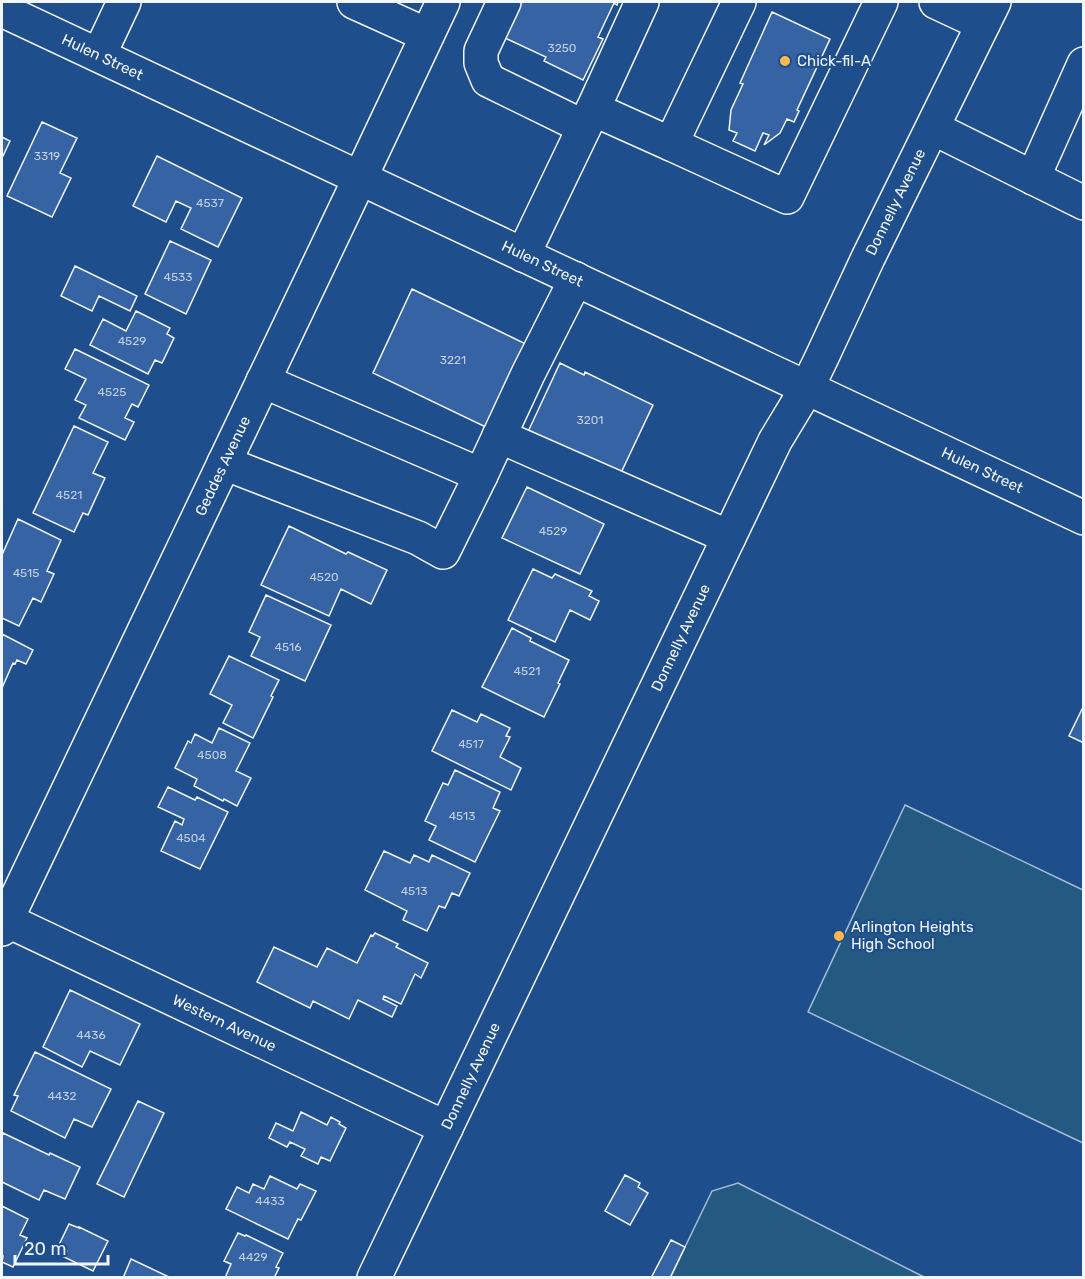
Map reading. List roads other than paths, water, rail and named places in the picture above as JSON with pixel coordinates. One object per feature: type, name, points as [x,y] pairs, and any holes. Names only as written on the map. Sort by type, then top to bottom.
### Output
[{"type":"street","points":[[99,55],[124,2]]},
{"type":"street","points":[[354,2],[428,35]]},
{"type":"street","name":"Geddes Avenue","points":[[3,922],[443,2]]},
{"type":"street","points":[[504,2],[481,51],[481,63],[488,80],[588,118],[671,144],[787,197],[881,2]]},
{"type":"street","points":[[523,255],[642,2]]},
{"type":"street","points":[[671,144],[739,2]]},
{"type":"street","points":[[936,2],[989,13]]},
{"type":"street","name":"Hulen Street","points":[[14,9],[99,55],[1083,518]]},
{"type":"street","name":"Donnelly Avenue","points":[[375,1278],[775,441],[807,388],[868,258],[989,13]]},
{"type":"street","points":[[1034,178],[1083,64]]},
{"type":"street","points":[[933,128],[1083,203]]},
{"type":"street","points":[[224,463],[418,538],[443,552],[576,279]]},
{"type":"street","points":[[263,381],[481,475]]},
{"type":"street","points":[[499,436],[729,537]]},
{"type":"street","name":"Western Avenue","points":[[3,922],[446,1128]]},
{"type":"place","name":"Chick-fil-A","points":[[785,61]]},
{"type":"place","name":"Arlington Heights High School","points":[[839,936]]}]
